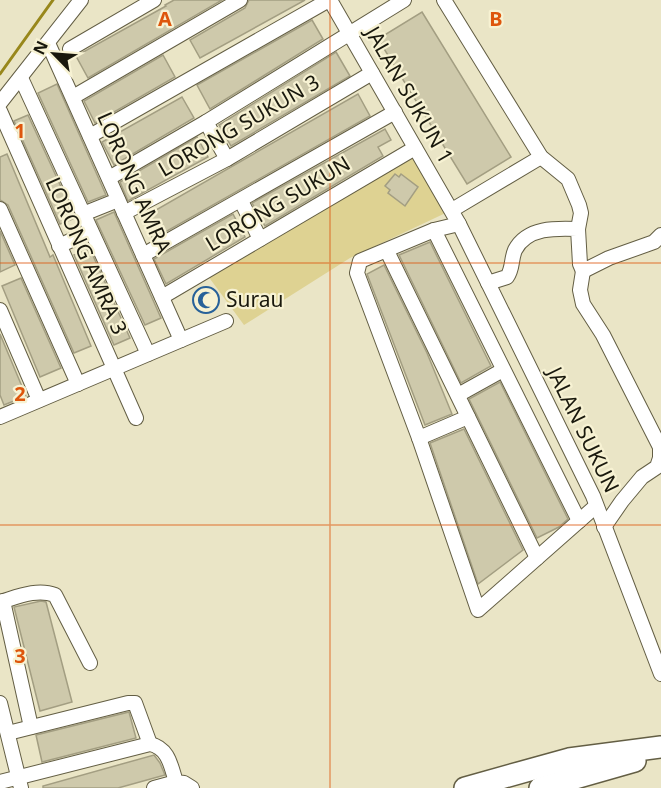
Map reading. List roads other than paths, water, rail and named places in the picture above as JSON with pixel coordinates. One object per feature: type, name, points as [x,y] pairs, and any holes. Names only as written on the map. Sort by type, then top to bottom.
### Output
[{"type":"highway","points":[[465,788],[569,759],[661,747]]},
{"type":"highway","points":[[540,788],[661,752]]},
{"type":"highway","points":[[493,788],[512,774]]},
{"type":"street","points":[[0,103],[81,0]]},
{"type":"street","points":[[70,49],[154,0]]},
{"type":"street","points":[[73,97],[240,0]]},
{"type":"street","points":[[90,136],[330,0]]},
{"type":"street","name":"JALAN SUKUN 1","points":[[330,0],[452,210]]},
{"type":"street","points":[[109,178],[206,122],[404,0]]},
{"type":"street","points":[[444,0],[541,157],[568,179],[581,213],[578,229],[580,264],[583,271],[580,290],[583,304],[608,345],[660,447],[657,467],[642,477],[604,527]]},
{"type":"street","name":"LORONG AMRA","points":[[48,43],[181,340]]},
{"type":"street","name":"LORONG SUKUN 3","points":[[124,213],[227,159],[372,74]]},
{"type":"street","points":[[21,78],[148,354]]},
{"type":"street","name":"LORONG AMRA 3","points":[[0,111],[136,418]]},
{"type":"street","points":[[143,255],[395,112]]},
{"type":"street","points":[[206,122],[227,159]]},
{"type":"street","name":"LORONG SUKUN","points":[[162,297],[415,148]]},
{"type":"street","points":[[452,210],[541,157]]},
{"type":"street","points":[[83,214],[118,200]]},
{"type":"street","points":[[241,201],[260,239]]},
{"type":"street","points":[[0,209],[78,384]]},
{"type":"street","name":"JALAN SUKUN","points":[[452,210],[597,506],[661,674]]},
{"type":"street","points":[[459,224],[434,230],[360,261],[357,273],[419,438],[478,610],[597,506]]},
{"type":"street","points":[[488,284],[510,275],[516,250],[525,237],[539,231],[578,229]]},
{"type":"street","points":[[434,230],[579,521]]},
{"type":"street","points":[[59,246],[91,231]]},
{"type":"street","points":[[583,271],[609,258],[654,242],[661,235]]},
{"type":"street","points":[[387,251],[537,558]]},
{"type":"street","points":[[0,310],[39,400]]},
{"type":"street","points":[[0,417],[226,321]]},
{"type":"street","points":[[458,395],[503,370]]},
{"type":"street","points":[[419,438],[468,417]]},
{"type":"street","points":[[31,727],[1,602],[33,593],[48,592],[55,595],[90,663]]},
{"type":"street","points":[[0,703],[19,783]]},
{"type":"street","points":[[8,733],[135,703],[150,744]]},
{"type":"street","points":[[0,782],[19,783],[150,744],[162,747],[166,753],[176,783]]},
{"type":"street","points":[[154,788],[176,783],[184,783],[192,788]]},
{"type":"waterway","points":[[0,74],[53,0]]},
{"type":"place","name":"Surau","points":[[206,300]]}]
